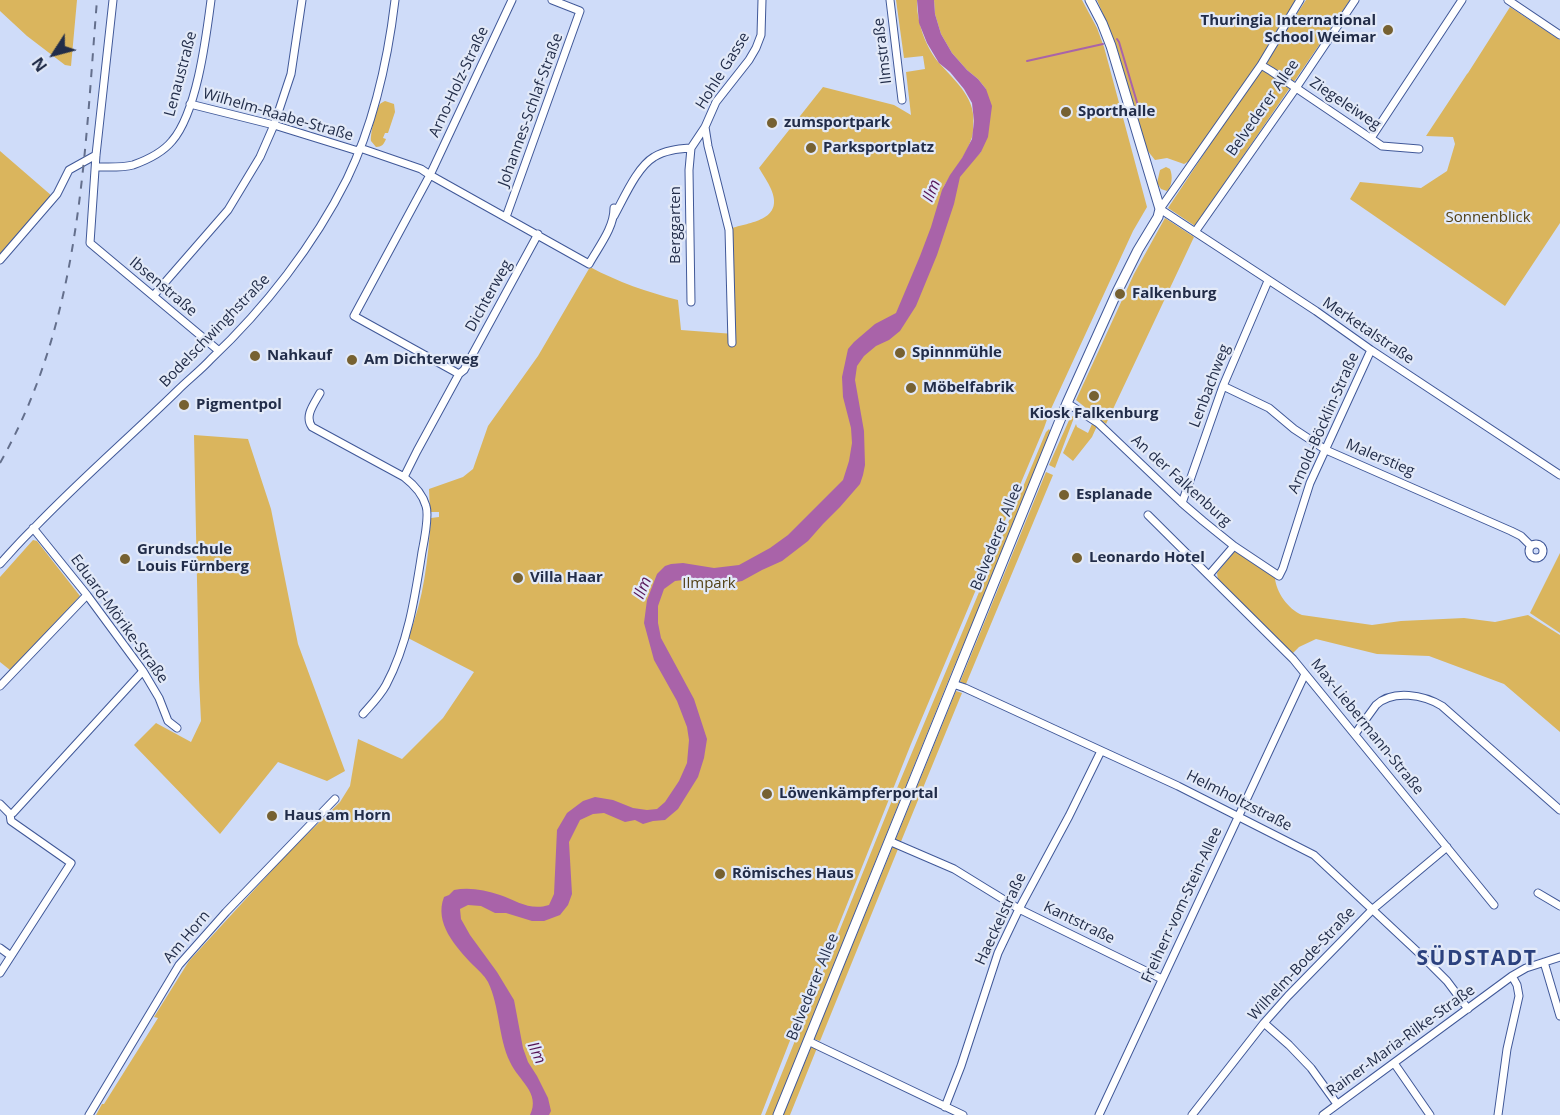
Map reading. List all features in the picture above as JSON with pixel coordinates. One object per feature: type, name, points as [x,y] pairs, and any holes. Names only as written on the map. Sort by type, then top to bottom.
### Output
[{"type":"street","points":[[96,167],[113,0]]},
{"type":"street","name":"Lenaustraße","points":[[96,167],[127,166],[143,161],[171,142],[177,134],[190,104],[206,41],[210,0]]},
{"type":"street","points":[[154,295],[228,210],[260,157],[274,125],[291,74],[302,0]]},
{"type":"street","name":"Bodelschwinghstraße","points":[[0,564],[33,528],[219,351],[292,269],[326,216],[359,150],[388,47],[395,0]]},
{"type":"street","name":"Arno-Holz-Straße","points":[[459,374],[354,316],[430,175],[512,0]]},
{"type":"street","name":"Johannes-Schlaf-Straße","points":[[506,217],[580,11],[552,0]]},
{"type":"street","name":"Hohle Gasse","points":[[691,148],[705,127],[717,102],[756,48],[761,35],[762,0]]},
{"type":"street","name":"Ilmstraße","points":[[890,0],[902,100]]},
{"type":"street","points":[[1090,0],[1112,46],[1160,209]]},
{"type":"street","name":"Belvederer Allee","points":[[778,1115],[1067,403],[1117,292],[1138,249],[1158,217],[1160,209],[1261,65],[1300,0]]},
{"type":"street","name":"Belvederer Allee","points":[[1195,232],[1355,0]]},
{"type":"street","points":[[1371,138],[1462,0]]},
{"type":"street","points":[[1508,0],[1560,35]]},
{"type":"street","name":"Ziegeleiweg","points":[[1261,65],[1382,146],[1419,150]]},
{"type":"street","name":"Wilhelm-Raabe-Straße","points":[[190,104],[274,125],[422,169],[538,234]]},
{"type":"street","points":[[705,127],[729,230],[732,343]]},
{"type":"street","points":[[614,216],[640,170],[653,157],[674,150],[691,148]]},
{"type":"street","name":"Berggarten","points":[[691,148],[689,170],[691,302]]},
{"type":"street","points":[[0,260],[57,195],[69,170],[96,155]]},
{"type":"street","name":"Ibsenstraße","points":[[96,167],[90,243],[219,351]]},
{"type":"street","points":[[538,234],[589,264],[612,224],[614,208]]},
{"type":"street","name":"Merketalstraße","points":[[1160,209],[1560,475]]},
{"type":"street","name":"Dichterweg","points":[[404,477],[538,234]]},
{"type":"street","name":"Lenbachweg","points":[[1182,503],[1223,386],[1268,281]]},
{"type":"street","name":"Arnold-Böcklin-Straße","points":[[1279,576],[1305,498],[1371,350]]},
{"type":"street","name":"Malerstieg","points":[[1223,386],[1269,408],[1294,429],[1326,450],[1511,531],[1521,536],[1531,546]]},
{"type":"street","points":[[320,393],[309,416],[309,423],[312,427],[404,477],[420,493],[427,506],[424,540],[407,636],[385,687],[363,714]]},
{"type":"street","name":"An der Falkenburg","points":[[1067,403],[1098,423],[1182,503],[1234,546],[1279,576]]},
{"type":"street","name":"Max-Liebermann-Straße","points":[[1148,515],[1285,650],[1494,905]]},
{"type":"street","name":"Eduard-Mörike-Straße","points":[[33,528],[87,595],[143,671],[159,698],[168,721],[177,728]]},
{"type":"street","points":[[1209,575],[1234,546]]},
{"type":"street","points":[[0,686],[87,595]]},
{"type":"street","points":[[10,814],[143,671]]},
{"type":"street","name":"Freiherr-vom-Stein-Allee","points":[[1099,1115],[1305,674]]},
{"type":"street","name":"Helmholtzstraße","points":[[953,684],[1178,786],[1314,855],[1447,981],[1468,1009]]},
{"type":"street","points":[[1355,734],[1381,700],[1411,696],[1434,701],[1560,810]]},
{"type":"street","name":"Haeckelstraße","points":[[945,1107],[998,953],[1018,909],[1069,816],[1101,751]]},
{"type":"street","name":"Am Horn","points":[[89,1115],[179,965],[226,912],[335,799]]},
{"type":"street","points":[[0,973],[70,863],[11,821],[10,814],[2,805]]},
{"type":"street","name":"Kantstraße","points":[[889,841],[954,869],[1018,909],[1162,979]]},
{"type":"street","name":"Wilhelm-Bode-Straße","points":[[1192,1115],[1264,1023],[1319,963],[1373,909],[1447,847]]},
{"type":"street","points":[[1538,893],[1560,906]]},
{"type":"street","points":[[0,948],[11,956]]},
{"type":"street","name":"Rainer-Maria-Rilke-Straße","points":[[1323,1115],[1512,976],[1526,968],[1560,957]]},
{"type":"street","points":[[1545,962],[1560,1016]]},
{"type":"street","points":[[1498,1115],[1507,1049],[1519,996],[1512,976]]},
{"type":"street","points":[[1264,1023],[1311,1068],[1337,1104]]},
{"type":"street","points":[[808,1041],[963,1115]]},
{"type":"street","points":[[1394,1063],[1430,1115]]},
{"type":"green space","points":[[0,0],[77,0],[71,66],[65,65],[27,36],[0,11]]},
{"type":"green space","name":"Ilmpark","points":[[896,0],[917,0],[920,25],[930,50],[959,85],[972,108],[972,138],[962,159],[943,188],[981,152],[986,89],[952,53],[941,34],[935,14],[934,0],[1082,0],[1104,47],[1147,207],[1133,231],[1050,411],[911,744],[761,1115],[96,1115],[158,1018],[154,1017],[189,961],[287,854],[340,802],[350,786],[358,739],[402,759],[443,718],[474,672],[408,638],[422,594],[431,518],[439,517],[439,512],[430,512],[429,489],[463,477],[473,469],[488,426],[538,356],[590,267],[633,286],[678,300],[681,330],[734,334],[732,228],[757,221],[770,213],[774,199],[770,186],[759,168],[823,87],[894,105],[911,115],[906,72],[925,69],[923,56],[904,58]]},
{"type":"green space","points":[[1097,0],[1300,0],[1261,65],[1193,159],[1184,164],[1167,158],[1155,160],[1147,150],[1116,45]]},
{"type":"green space","points":[[1306,0],[1350,0],[1195,226],[1168,208]]},
{"type":"green space","name":"Sonnenblick","points":[[1510,7],[1560,40],[1560,223],[1505,306],[1350,199],[1360,182],[1421,188],[1447,171],[1455,144],[1453,137],[1426,136]]},
{"type":"green space","points":[[385,101],[394,104],[395,112],[388,133],[385,133],[383,138],[386,139],[381,146],[376,147],[371,141],[372,128],[378,107]]},
{"type":"green space","points":[[0,151],[52,196],[0,255]]},
{"type":"green space","points":[[1166,167],[1170,169],[1172,178],[1167,191],[1161,189],[1157,183],[1160,170]]},
{"type":"green space","points":[[1165,218],[1194,237],[1106,424],[1076,400],[1134,274]]},
{"type":"green space","points":[[1075,415],[1055,468],[1049,465],[1070,418]]},
{"type":"green space","points":[[1076,424],[1088,433],[1092,424],[1097,426],[1092,437],[1073,461],[1063,453]]},
{"type":"green space","points":[[1049,429],[1051,432],[1039,468],[953,669],[773,1115],[765,1115],[895,793]]},
{"type":"green space","points":[[194,435],[248,439],[271,509],[298,644],[345,771],[327,781],[278,762],[220,834],[134,745],[156,723],[191,742],[201,721]]},
{"type":"green space","points":[[1046,472],[1053,475],[966,684],[960,682]]},
{"type":"green space","points":[[33,540],[37,541],[80,596],[10,670],[0,662],[0,577]]},
{"type":"green space","points":[[1234,552],[1275,578],[1284,600],[1302,615],[1372,625],[1464,618],[1495,622],[1528,615],[1560,635],[1560,732],[1504,684],[1429,656],[1377,654],[1316,639],[1299,647],[1292,654],[1218,580],[1217,573]]},
{"type":"green space","points":[[1560,553],[1560,633],[1530,613]]},
{"type":"green space","points":[[956,691],[962,693],[900,844],[895,841]]},
{"type":"green space","points":[[893,846],[898,849],[820,1041],[814,1039]]},
{"type":"green space","points":[[812,1045],[817,1048],[790,1115],[783,1115]]},
{"type":"shaded area","points":[[917,0],[934,0],[935,14],[941,34],[952,53],[986,89],[992,106],[988,137],[981,152],[960,177],[954,204],[937,255],[916,306],[900,331],[889,340],[876,346],[864,356],[857,366],[855,380],[864,431],[865,465],[860,484],[808,541],[782,561],[742,581],[704,585],[683,580],[675,581],[664,589],[658,606],[661,638],[694,699],[707,739],[698,777],[678,809],[665,820],[643,824],[635,820],[625,822],[604,813],[593,814],[580,820],[569,842],[572,894],[568,905],[560,915],[544,921],[532,921],[506,913],[495,913],[481,906],[468,905],[460,909],[461,919],[470,935],[514,1000],[523,1048],[548,1098],[551,1111],[549,1115],[530,1115],[533,1107],[531,1093],[514,1069],[506,1052],[488,982],[453,942],[444,925],[442,907],[444,897],[454,890],[471,889],[494,893],[530,906],[549,905],[554,894],[557,830],[567,813],[583,801],[595,797],[647,810],[657,809],[665,802],[679,781],[687,763],[689,740],[687,727],[677,701],[654,660],[644,623],[647,600],[657,574],[665,566],[671,564],[683,563],[714,568],[739,565],[788,535],[843,480],[852,443],[851,428],[843,397],[842,377],[848,349],[875,324],[896,313],[931,227],[942,190],[972,139],[974,121],[972,103],[950,72],[939,63],[927,43],[919,23]]},
{"type":"waterway","points":[[1117,39],[1139,109]]},
{"type":"waterway","points":[[1027,61],[1103,44]]},
{"type":"railway","points":[[0,463],[27,409],[48,353],[63,296],[82,179],[97,0]]},
{"type":"place","name":"Thuringia International School Weimar","points":[[1388,30]]},
{"type":"place","name":"Sporthalle","points":[[1066,112]]},
{"type":"place","name":"zumsportpark","points":[[772,123]]},
{"type":"place","name":"Parksportplatz","points":[[811,148]]},
{"type":"place","name":"Falkenburg","points":[[1120,294]]},
{"type":"place","name":"Spinnmühle","points":[[900,353]]},
{"type":"place","name":"Nahkauf","points":[[255,356]]},
{"type":"place","name":"Am Dichterweg","points":[[352,360]]},
{"type":"place","name":"Möbelfabrik","points":[[911,388]]},
{"type":"place","name":"Kiosk Falkenburg","points":[[1094,396]]},
{"type":"place","name":"Pigmentpol","points":[[184,405]]},
{"type":"place","name":"Esplanade","points":[[1064,495]]},
{"type":"place","name":"Leonardo Hotel","points":[[1077,558]]},
{"type":"place","name":"Grundschule Louis Fürnberg","points":[[125,559]]},
{"type":"place","name":"Villa Haar","points":[[518,578]]},
{"type":"place","name":"Löwenkämpferportal","points":[[767,794]]},
{"type":"place","name":"Haus am Horn","points":[[272,816]]},
{"type":"place","name":"Römisches Haus","points":[[720,874]]},
{"type":"district","name":"SÜDSTADT","points":[[1477,959]]},
{"type":"water label","name":"Ilm","points":[[932,191]]},
{"type":"water label","name":"Ilm","points":[[643,588]]},
{"type":"water label","name":"Ilm","points":[[536,1053]]}]
